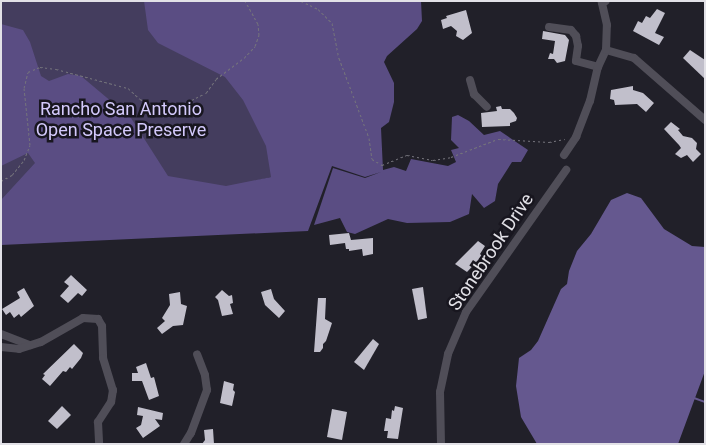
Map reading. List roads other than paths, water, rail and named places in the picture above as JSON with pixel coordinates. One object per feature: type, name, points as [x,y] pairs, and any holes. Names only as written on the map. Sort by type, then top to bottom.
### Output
[{"type":"street","points":[[564,155],[576,137],[590,101],[598,67],[606,50],[607,25],[604,2]]},
{"type":"street","points":[[549,27],[571,30],[576,36],[578,46],[576,61],[598,67]]},
{"type":"street","points":[[606,50],[634,58],[705,120]]},
{"type":"street","points":[[470,80],[474,94],[487,108]]},
{"type":"street","name":"Stonebrook Drive","points":[[441,444],[440,392],[448,354],[466,312],[566,170]]},
{"type":"street","points":[[1,347],[19,349],[83,318],[94,318],[100,322],[104,341],[103,358],[113,390],[111,402],[98,422],[99,444]]},
{"type":"street","points":[[1,334],[30,345]]},
{"type":"street","points":[[184,444],[192,432],[207,390],[205,375],[197,354]]},
{"type":"waterway","points":[[694,398],[705,402]]},
{"type":"park label","name":"Rancho San Antonio Open Space Preserve","points":[[121,120]]}]
